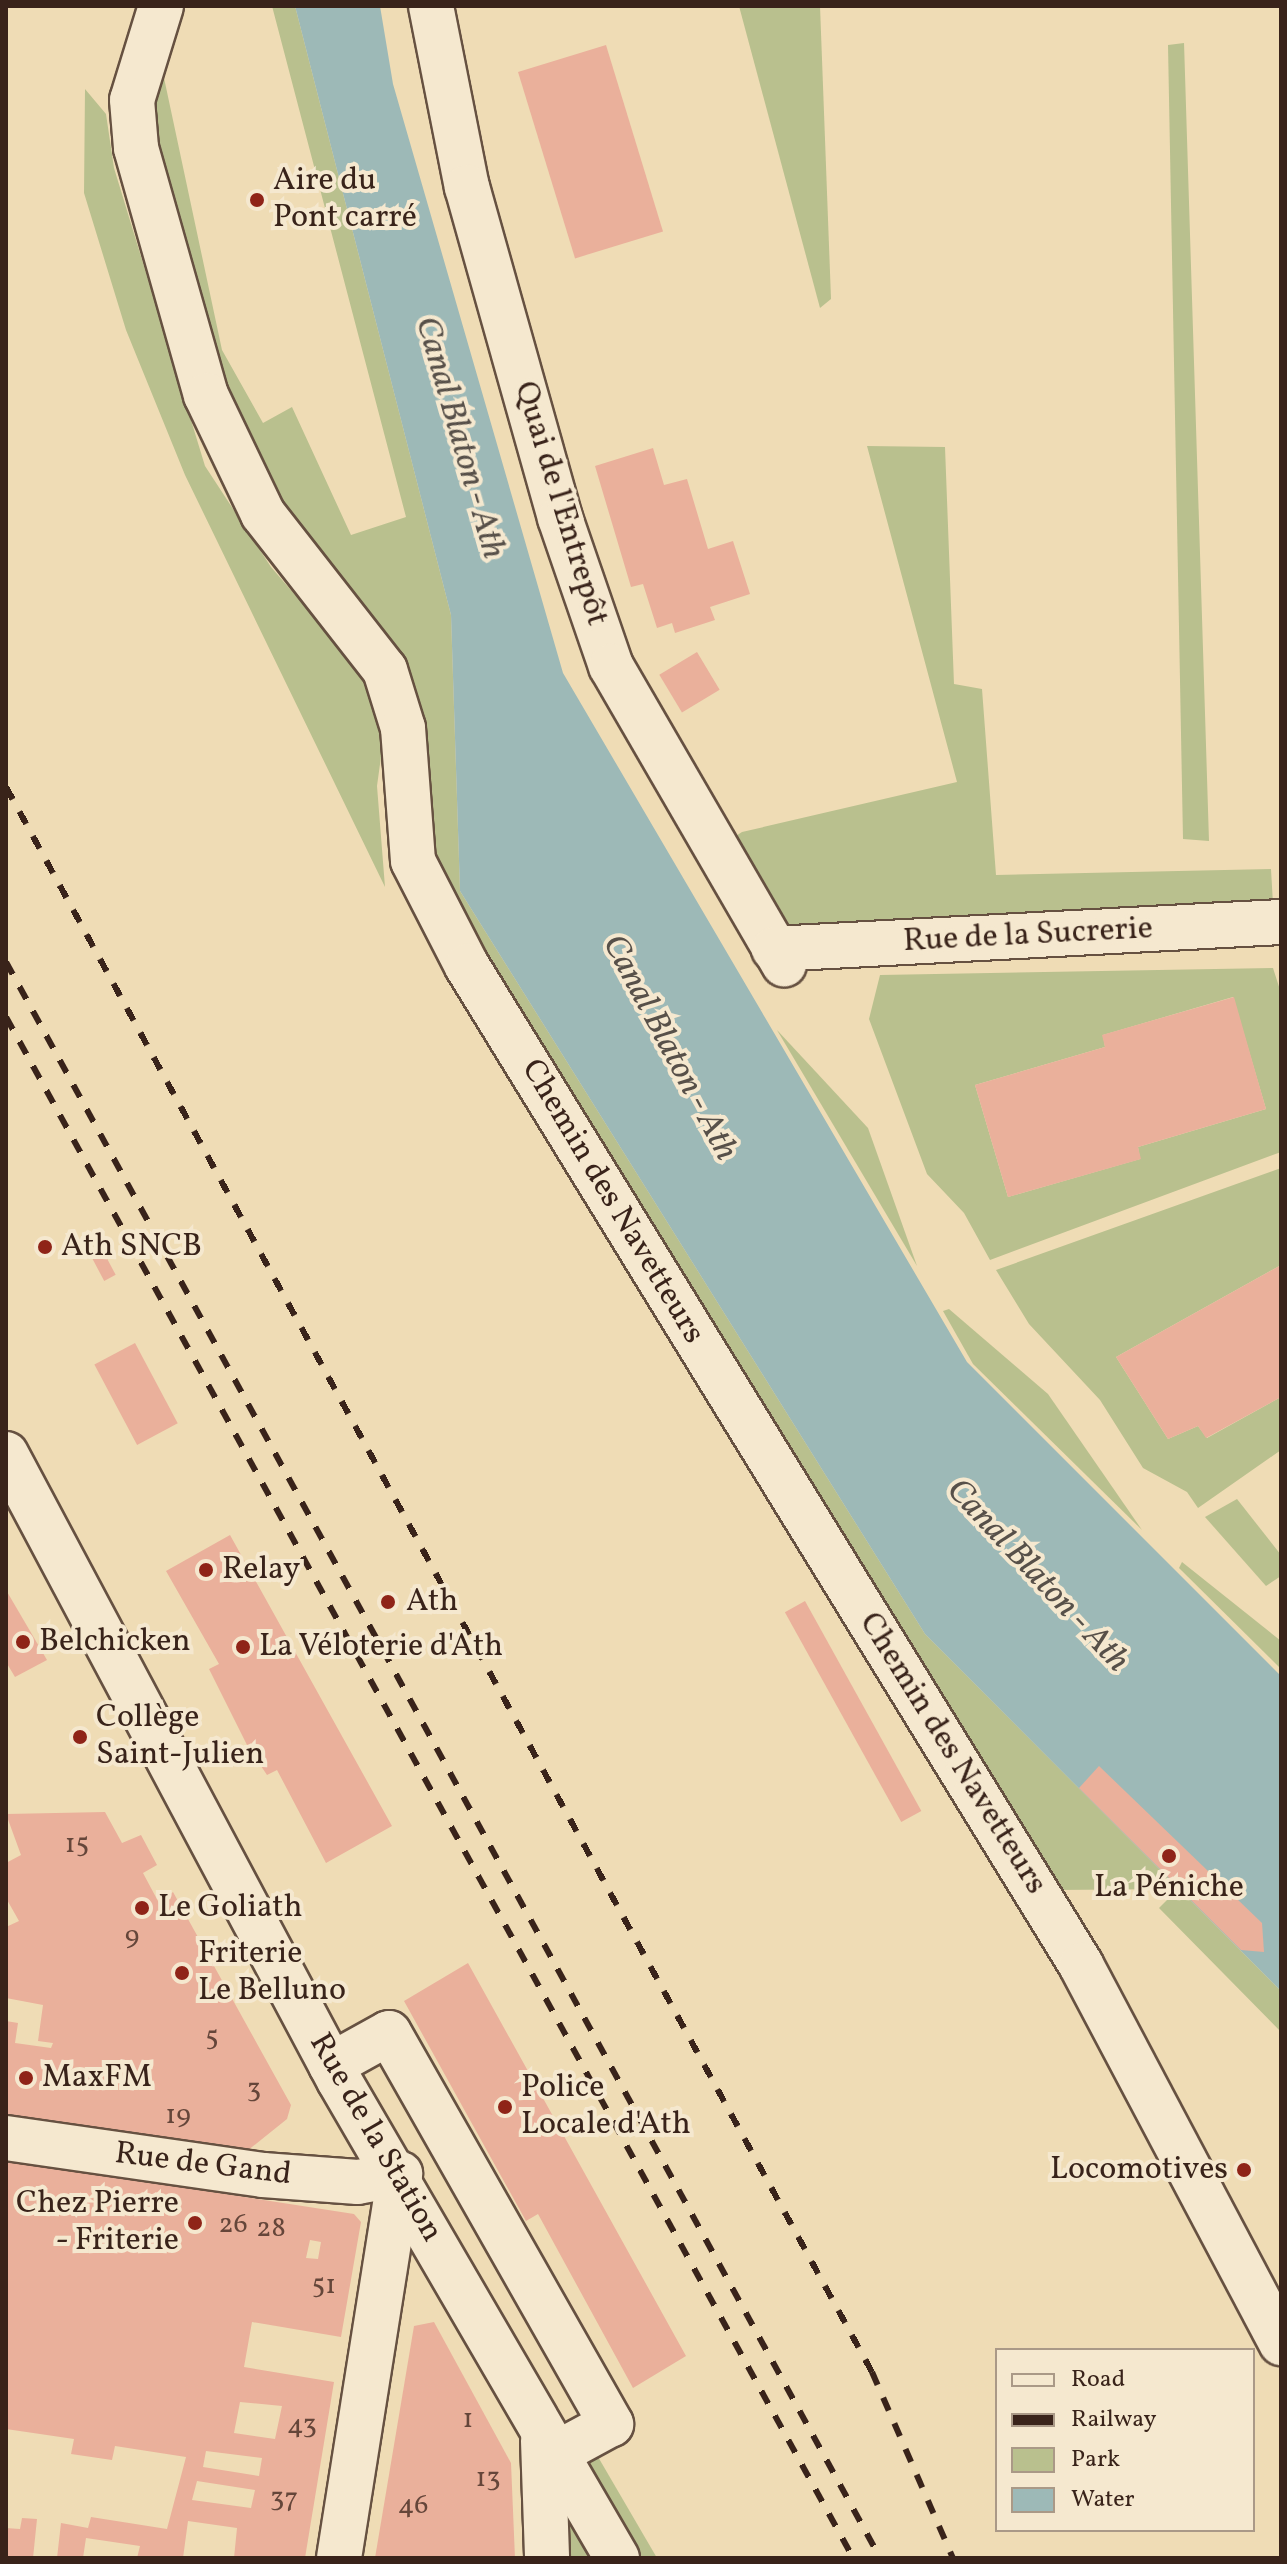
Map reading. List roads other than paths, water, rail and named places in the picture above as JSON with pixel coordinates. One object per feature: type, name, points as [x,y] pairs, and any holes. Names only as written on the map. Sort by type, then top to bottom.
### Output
[{"type":"street","name":"Chemin des Navetteurs","points":[[161,6],[132,100],[136,148],[206,395],[263,514],[385,670],[403,728],[413,861],[467,966],[1081,1965],[1281,2343]]},
{"type":"street","name":"Quai de l'Entrepôt","points":[[431,6],[467,187],[600,637],[699,825],[779,957]]},
{"type":"street","name":"Rue de la Sucrerie","points":[[779,957],[1281,922]]},
{"type":"street","name":"Rue de la Station","points":[[6,1454],[331,2065],[400,2174],[548,2448],[617,2558]]},
{"type":"street","points":[[331,2065],[389,2033],[611,2424],[548,2448],[547,2558]]},
{"type":"street","name":"Rue de Gand","points":[[6,2138],[263,2175],[358,2182],[400,2174]]},
{"type":"street","points":[[339,2558],[400,2174]]},
{"type":"water","name":"Canal Blaton - Ath","points":[[295,6],[380,6],[393,84],[563,673],[967,1362],[1281,1676],[1281,1991],[925,1634],[460,891],[451,615]]},
{"type":"railway","points":[[6,787],[872,2372],[953,2558]]},
{"type":"railway","points":[[6,962],[880,2558]]},
{"type":"railway","points":[[6,1017],[853,2558]]},
{"type":"place","name":"Aire du Pont carré","points":[[257,200]]},
{"type":"place","name":"Ath SNCB","points":[[45,1247]]},
{"type":"place","name":"Relay","points":[[206,1570]]},
{"type":"place","name":"Ath","points":[[388,1602]]},
{"type":"place","name":"Belchicken","points":[[23,1642]]},
{"type":"place","name":"La Véloterie d'Ath","points":[[243,1647]]},
{"type":"place","name":"Collège Saint-Julien","points":[[80,1737]]},
{"type":"place","name":"La Péniche","points":[[1169,1856]]},
{"type":"place","name":"Le Goliath","points":[[142,1908]]},
{"type":"place","name":"Friterie Le Belluno","points":[[182,1973]]},
{"type":"place","name":"MaxFM","points":[[26,2078]]},
{"type":"place","name":"Police Locale d'Ath","points":[[505,2107]]},
{"type":"place","name":"Locomotives","points":[[1244,2170]]},
{"type":"place","name":"Chez Pierre - Friterie","points":[[195,2223]]}]
